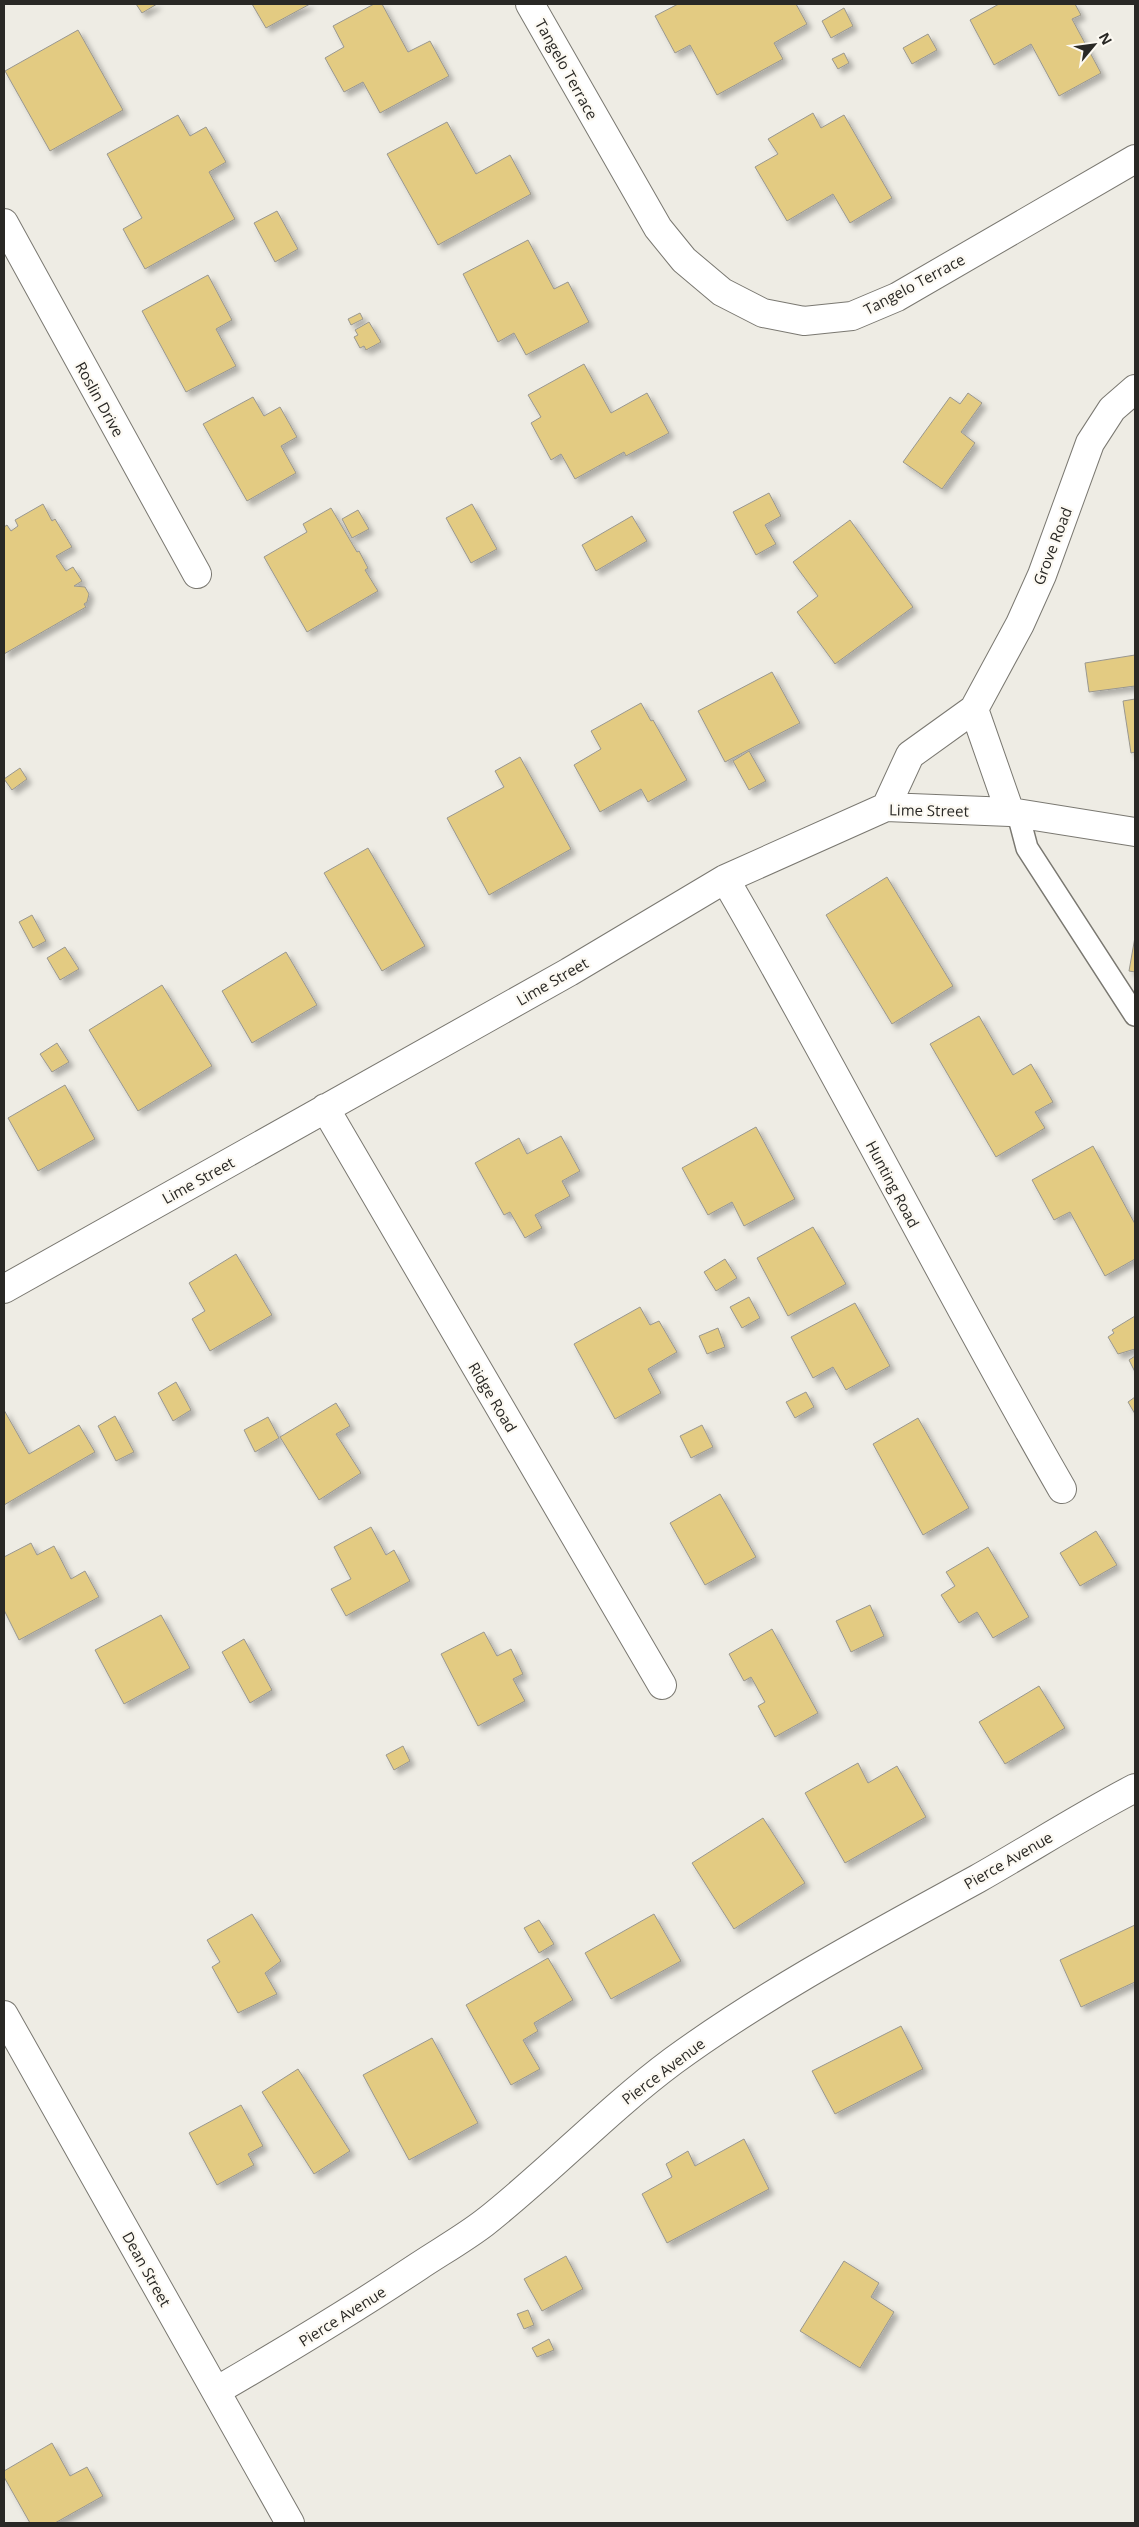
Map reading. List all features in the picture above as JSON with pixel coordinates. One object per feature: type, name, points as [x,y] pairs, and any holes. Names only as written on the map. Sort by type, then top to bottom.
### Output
[{"type":"street","name":"Tangelo Terrace","points":[[530,4],[658,228],[684,260],[722,292],[762,313],[804,320],[852,316],[897,297],[1135,159]]},
{"type":"street","name":"Roslin Drive","points":[[4,223],[197,574]]},
{"type":"street","name":"Grove Road","points":[[886,807],[910,754],[974,709],[1020,624],[1042,575],[1090,443],[1112,409],[1135,389]]},
{"type":"street","points":[[974,709],[1014,813]]},
{"type":"street","name":"Lime Street","points":[[4,1289],[569,972],[725,879],[886,807],[1014,813],[1135,832]]},
{"type":"street","name":"Hunting Road","points":[[725,879],[776,968],[997,1376],[1062,1489]]},
{"type":"street","name":"Ridge Road","points":[[325,1108],[662,1685]]},
{"type":"street","name":"Pierce Avenue","points":[[216,2391],[342,2317],[482,2224],[622,2102],[673,2062],[742,2014],[822,1964],[1002,1864],[1086,1813],[1135,1788]]},
{"type":"street","name":"Dean Street","points":[[4,2015],[290,2523]]},
{"type":"lane","points":[[1014,813],[1027,848],[1135,1015]]},
{"type":"building","points":[[136,4],[157,4],[142,13]]},
{"type":"building","points":[[252,4],[310,4],[266,28]]},
{"type":"building","points":[[374,4],[382,4],[408,52],[430,41],[449,76],[380,113],[363,82],[344,92],[325,58],[344,47],[333,26]]},
{"type":"building","points":[[678,4],[796,4],[807,24],[774,43],[783,59],[717,95],[690,45],[675,53],[655,16]]},
{"type":"building","points":[[999,4],[1075,4],[1081,15],[1072,19],[1101,73],[1059,96],[1031,44],[994,65],[970,20]]},
{"type":"building","points":[[844,8],[853,26],[831,38],[822,21]]},
{"type":"building","points":[[78,30],[123,110],[50,151],[5,71]]},
{"type":"building","points":[[928,34],[937,50],[912,64],[903,48]]},
{"type":"building","points":[[844,53],[849,63],[838,69],[832,59]]},
{"type":"building","points":[[813,113],[821,128],[844,115],[892,198],[850,223],[833,194],[787,221],[755,167],[778,154],[768,139]]},
{"type":"building","points":[[178,115],[190,136],[206,127],[226,162],[209,172],[235,219],[145,269],[123,229],[142,218],[107,154]]},
{"type":"building","points":[[447,122],[476,174],[510,155],[531,194],[438,245],[387,154]]},
{"type":"building","points":[[277,211],[298,249],[275,262],[254,223]]},
{"type":"building","points":[[528,240],[554,289],[568,282],[589,322],[526,355],[514,333],[498,342],[463,274]]},
{"type":"building","points":[[208,275],[232,320],[216,329],[236,366],[186,392],[142,311]]},
{"type":"building","points":[[360,313],[363,319],[351,325],[348,319]]},
{"type":"building","points":[[369,322],[381,342],[366,350],[364,346],[360,348],[354,337],[358,335],[355,330]]},
{"type":"building","points":[[584,364],[611,413],[647,393],[669,433],[626,456],[624,452],[575,479],[561,454],[551,460],[531,423],[541,417],[528,395]]},
{"type":"building","points":[[968,393],[982,403],[961,432],[975,443],[942,489],[903,462],[950,397],[960,404]]},
{"type":"building","points":[[253,397],[264,416],[280,407],[297,437],[281,446],[296,473],[247,501],[203,424]]},
{"type":"building","points":[[769,493],[781,516],[765,525],[776,544],[756,555],[733,512]]},
{"type":"building","points":[[43,504],[52,521],[55,519],[72,547],[56,556],[66,571],[73,567],[82,581],[74,586],[85,587],[89,594],[87,602],[84,604],[86,607],[4,654],[4,527],[7,525],[11,531],[18,526],[15,520]]},
{"type":"building","points":[[472,504],[497,549],[471,563],[446,518]]},
{"type":"building","points":[[331,508],[357,552],[359,551],[368,568],[365,570],[378,591],[307,632],[264,557],[307,532],[303,524]]},
{"type":"building","points":[[358,510],[369,529],[352,538],[342,519]]},
{"type":"building","points":[[632,516],[647,541],[596,571],[582,545]]},
{"type":"building","points":[[850,520],[913,607],[835,664],[797,612],[818,596],[793,562]]},
{"type":"building","points":[[1135,655],[1135,686],[1089,692],[1085,663]]},
{"type":"building","points":[[772,672],[800,723],[725,762],[698,711]]},
{"type":"building","points":[[1135,699],[1135,752],[1131,753],[1123,701]]},
{"type":"building","points":[[641,703],[651,721],[653,720],[687,780],[648,802],[641,789],[600,812],[574,765],[601,749],[591,731]]},
{"type":"building","points":[[749,751],[766,781],[749,790],[733,761]]},
{"type":"building","points":[[520,757],[571,849],[489,895],[447,818],[504,787],[495,771]]},
{"type":"building","points":[[20,768],[27,779],[12,790],[4,779]]},
{"type":"building","points":[[368,848],[425,946],[382,971],[324,873]]},
{"type":"building","points":[[887,877],[953,986],[892,1024],[826,915]]},
{"type":"building","points":[[32,915],[46,941],[33,948],[19,922]]},
{"type":"building","points":[[1135,937],[1135,972],[1129,971]]},
{"type":"building","points":[[65,947],[79,969],[60,980],[47,958]]},
{"type":"building","points":[[286,952],[317,1005],[252,1043],[222,991]]},
{"type":"building","points":[[162,985],[212,1066],[138,1111],[89,1030]]},
{"type":"building","points":[[979,1016],[1013,1075],[1031,1064],[1053,1102],[1035,1112],[1045,1128],[996,1157],[930,1044]]},
{"type":"building","points":[[57,1043],[69,1062],[52,1072],[40,1054]]},
{"type":"building","points":[[65,1085],[95,1139],[38,1171],[8,1118]]},
{"type":"building","points":[[756,1127],[795,1199],[744,1226],[732,1202],[708,1215],[682,1168]]},
{"type":"building","points":[[561,1136],[580,1171],[562,1181],[570,1196],[535,1215],[542,1228],[525,1238],[510,1212],[504,1215],[475,1163],[519,1138],[527,1154]]},
{"type":"building","points":[[1093,1146],[1135,1224],[1135,1259],[1105,1276],[1070,1212],[1054,1220],[1032,1180]]},
{"type":"building","points":[[813,1227],[846,1284],[788,1316],[757,1258]]},
{"type":"building","points":[[236,1254],[272,1315],[210,1351],[192,1319],[205,1311],[189,1283]]},
{"type":"building","points":[[725,1259],[737,1278],[716,1291],[704,1272]]},
{"type":"building","points":[[749,1297],[760,1318],[742,1328],[730,1307]]},
{"type":"building","points":[[855,1303],[890,1366],[846,1390],[833,1367],[813,1378],[791,1337]]},
{"type":"building","points":[[640,1307],[650,1325],[659,1321],[677,1352],[648,1369],[661,1393],[615,1419],[574,1344]]},
{"type":"building","points":[[1135,1316],[1135,1349],[1118,1354],[1108,1337],[1114,1333],[1112,1330]]},
{"type":"building","points":[[718,1328],[725,1347],[707,1354],[699,1336]]},
{"type":"building","points":[[1135,1356],[1135,1372],[1129,1360]]},
{"type":"building","points":[[176,1382],[191,1410],[173,1421],[158,1393]]},
{"type":"building","points":[[806,1392],[814,1407],[795,1418],[786,1402]]},
{"type":"building","points":[[1135,1397],[1135,1414],[1128,1402]]},
{"type":"building","points":[[336,1403],[350,1426],[336,1434],[361,1473],[319,1500],[280,1437]]},
{"type":"building","points":[[4,1410],[29,1454],[79,1425],[95,1452],[4,1505]]},
{"type":"building","points":[[115,1416],[134,1452],[116,1461],[98,1426]]},
{"type":"building","points":[[268,1417],[279,1438],[255,1452],[244,1430]]},
{"type":"building","points":[[918,1418],[969,1508],[923,1535],[873,1444]]},
{"type":"building","points":[[702,1425],[713,1447],[691,1458],[680,1436]]},
{"type":"building","points":[[720,1494],[756,1557],[705,1585],[670,1523]]},
{"type":"building","points":[[371,1527],[386,1555],[394,1550],[410,1581],[346,1616],[331,1589],[351,1579],[334,1547]]},
{"type":"building","points":[[1096,1531],[1117,1565],[1080,1586],[1060,1553]]},
{"type":"building","points":[[31,1543],[37,1555],[54,1546],[71,1579],[85,1571],[99,1597],[19,1640],[4,1610],[4,1557]]},
{"type":"building","points":[[988,1547],[1029,1617],[993,1638],[977,1612],[959,1623],[941,1595],[955,1586],[946,1572]]},
{"type":"building","points":[[870,1605],[884,1636],[851,1652],[836,1621]]},
{"type":"building","points":[[161,1615],[190,1668],[124,1704],[95,1650]]},
{"type":"building","points":[[772,1629],[818,1713],[775,1737],[758,1706],[765,1702],[751,1677],[744,1681],[729,1654]]},
{"type":"building","points":[[484,1632],[497,1656],[511,1649],[523,1674],[513,1679],[525,1701],[478,1726],[441,1654]]},
{"type":"building","points":[[244,1639],[272,1690],[250,1703],[222,1652]]},
{"type":"building","points":[[1039,1686],[1065,1728],[1005,1764],[979,1722]]},
{"type":"building","points":[[403,1746],[410,1761],[394,1770],[386,1755]]},
{"type":"building","points":[[858,1763],[868,1783],[897,1766],[926,1817],[845,1863],[805,1793]]},
{"type":"building","points":[[763,1818],[805,1883],[734,1929],[692,1863]]},
{"type":"building","points":[[252,1914],[281,1961],[265,1973],[277,1994],[238,2013],[212,1967],[220,1962],[207,1940]]},
{"type":"building","points":[[654,1914],[681,1961],[611,1999],[585,1953]]},
{"type":"building","points":[[539,1920],[554,1944],[539,1953],[524,1928]]},
{"type":"building","points":[[1135,1925],[1135,1982],[1081,2007],[1060,1960]]},
{"type":"building","points":[[548,1958],[573,2000],[534,2023],[538,2031],[523,2040],[540,2069],[511,2085],[466,2005]]},
{"type":"building","points":[[901,2026],[923,2069],[835,2114],[812,2071]]},
{"type":"building","points":[[432,2038],[478,2123],[409,2160],[363,2075]]},
{"type":"building","points":[[298,2069],[350,2151],[314,2174],[262,2092]]},
{"type":"building","points":[[241,2105],[263,2146],[248,2154],[254,2165],[217,2185],[189,2133]]},
{"type":"building","points":[[744,2139],[769,2189],[667,2243],[642,2194],[672,2177],[666,2164],[688,2151],[695,2166]]},
{"type":"building","points":[[566,2256],[583,2289],[542,2311],[524,2279]]},
{"type":"building","points":[[844,2261],[879,2283],[871,2297],[894,2312],[860,2368],[800,2331]]},
{"type":"building","points":[[528,2310],[534,2325],[524,2329],[517,2314]]},
{"type":"building","points":[[549,2339],[554,2350],[537,2357],[532,2348]]},
{"type":"building","points":[[52,2443],[70,2476],[87,2467],[103,2496],[55,2523],[30,2523],[4,2477],[4,2471]]}]
